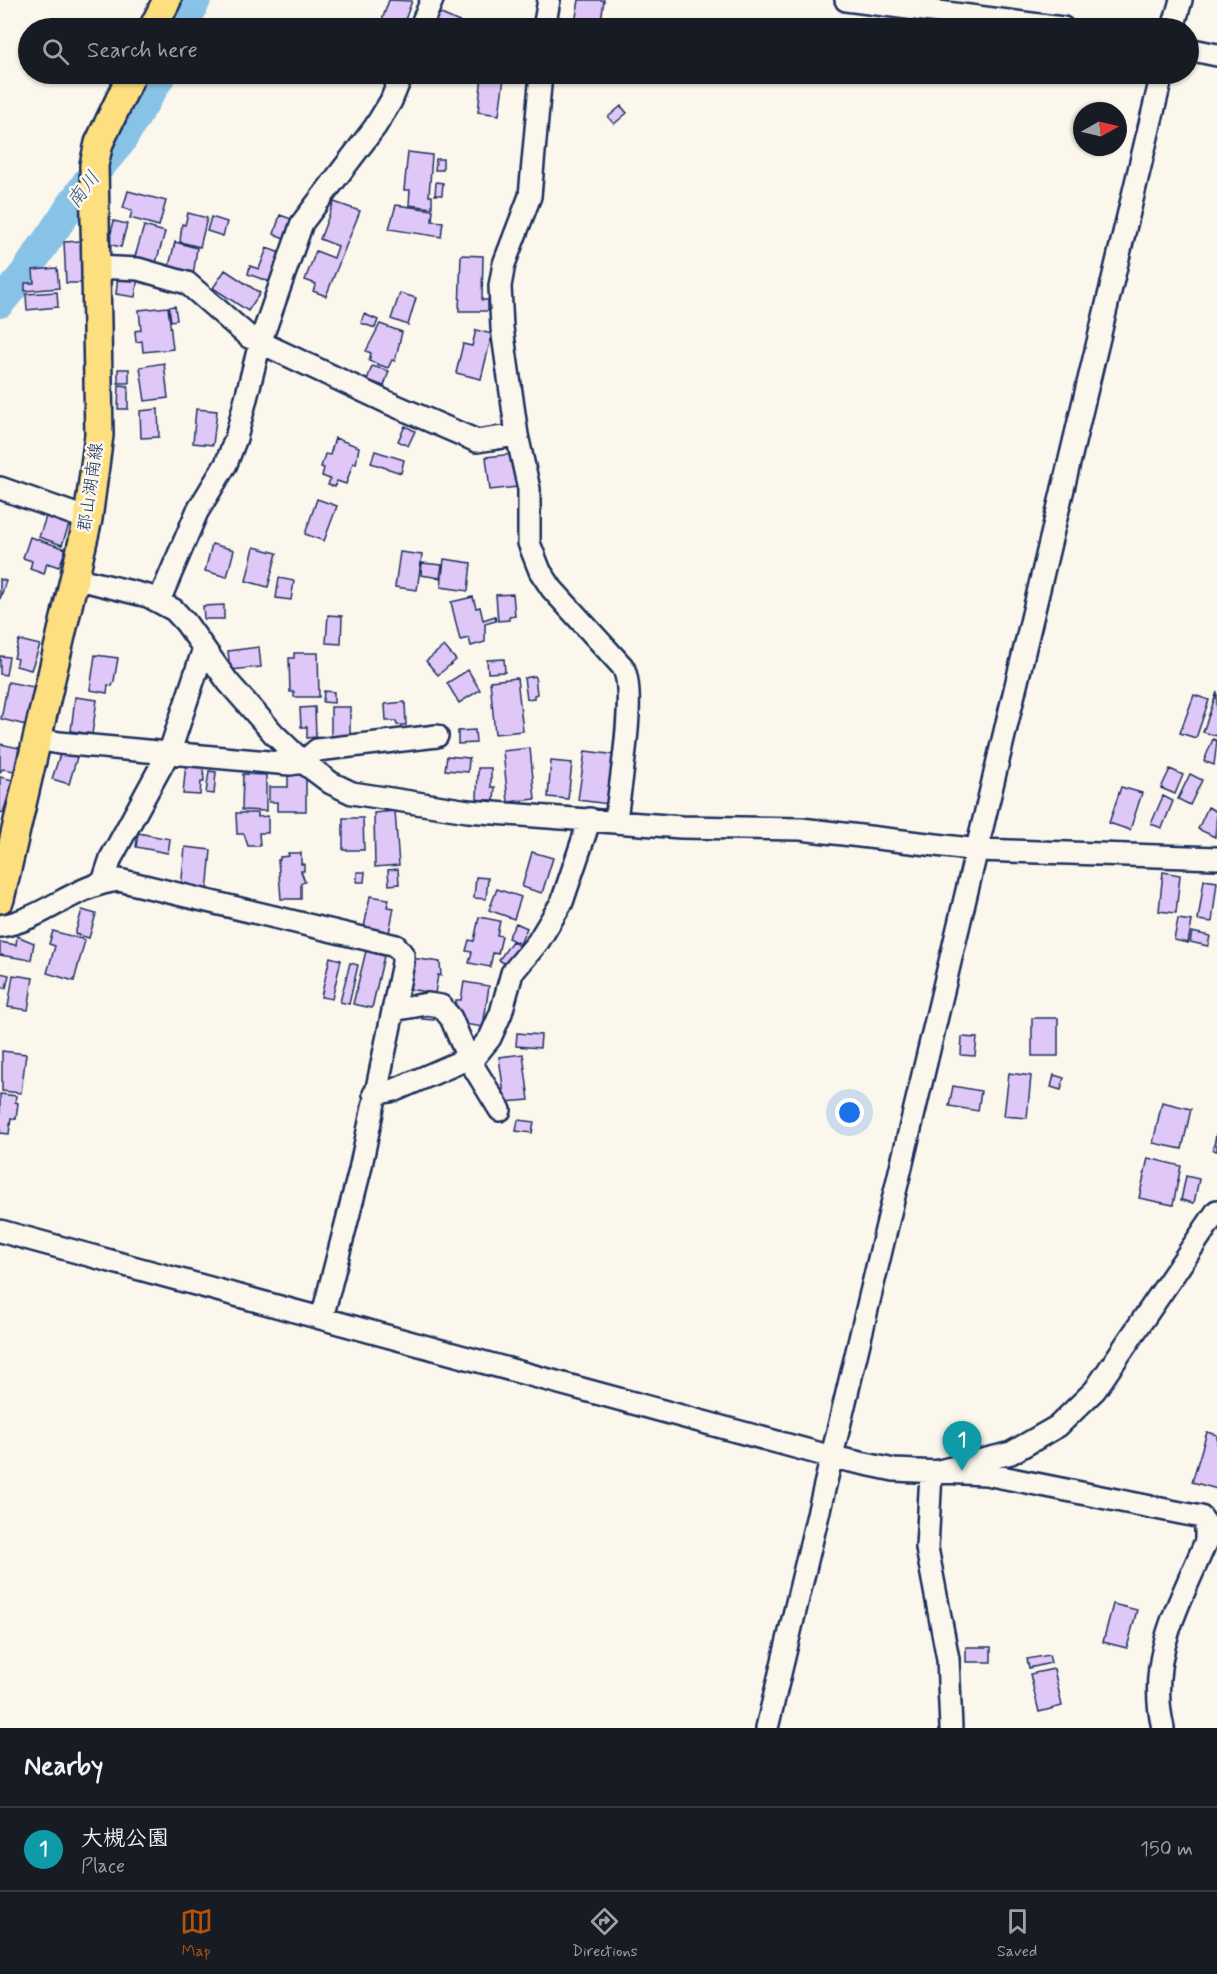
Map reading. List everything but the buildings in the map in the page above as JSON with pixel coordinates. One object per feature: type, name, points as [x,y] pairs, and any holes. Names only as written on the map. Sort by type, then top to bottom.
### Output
[{"type":"main road","points":[[158,18],[167,0]]},
{"type":"main road","name":"郡山湖南線","points":[[0,899],[88,519],[99,435],[94,165],[99,143],[127,84]]},
{"type":"street","points":[[424,18],[432,0]]},
{"type":"street","points":[[546,18],[549,0]]},
{"type":"street","points":[[846,0],[986,18]]},
{"type":"street","points":[[1176,18],[1181,0]]},
{"type":"street","points":[[1199,51],[1217,55]]},
{"type":"street","points":[[159,601],[197,512],[226,464],[236,438],[260,343],[302,223],[375,127],[391,101],[398,84]]},
{"type":"street","points":[[540,84],[530,196],[504,264],[500,286],[502,328],[518,435],[529,489],[529,543],[536,563],[552,589],[622,666],[628,677],[629,701],[616,820]]},
{"type":"street","points":[[767,1728],[1160,84]]},
{"type":"street","points":[[96,267],[138,269],[187,283],[241,332],[260,343],[477,441],[518,435]]},
{"type":"street","points":[[0,488],[88,519]]},
{"type":"street","points":[[74,578],[159,601],[180,617],[228,682],[303,762],[339,787],[363,795],[468,811],[616,820],[681,827],[801,829],[978,850],[1217,858]]},
{"type":"street","points":[[103,882],[111,858],[168,753],[204,648]]},
{"type":"street","points":[[38,739],[290,765],[303,762],[317,750],[437,736]]},
{"type":"street","points":[[374,1094],[395,1090],[476,1055],[495,1030],[512,973],[538,942],[562,902],[590,819]]},
{"type":"street","points":[[0,926],[29,918],[103,882],[119,880],[396,946],[403,955],[403,963],[360,1170],[322,1317]]},
{"type":"street","points":[[393,1010],[427,1004],[441,1006],[454,1024],[468,1059],[500,1110]]},
{"type":"street","points":[[931,1473],[1011,1453],[1058,1426],[1095,1390],[1217,1211]]},
{"type":"street","points":[[0,1231],[832,1456],[894,1470],[986,1474],[1209,1519],[1206,1524],[1206,1541],[1162,1646],[1158,1687],[1163,1728]]},
{"type":"street","points":[[931,1473],[927,1548],[948,1659],[951,1728]]},
{"type":"waterway","name":"南川","points":[[188,18],[196,0]]},
{"type":"waterway","name":"南川","points":[[0,303],[24,274],[87,182],[120,143],[156,84]]},
{"type":"place","name":"大槻公園","points":[[962,1471]]}]
